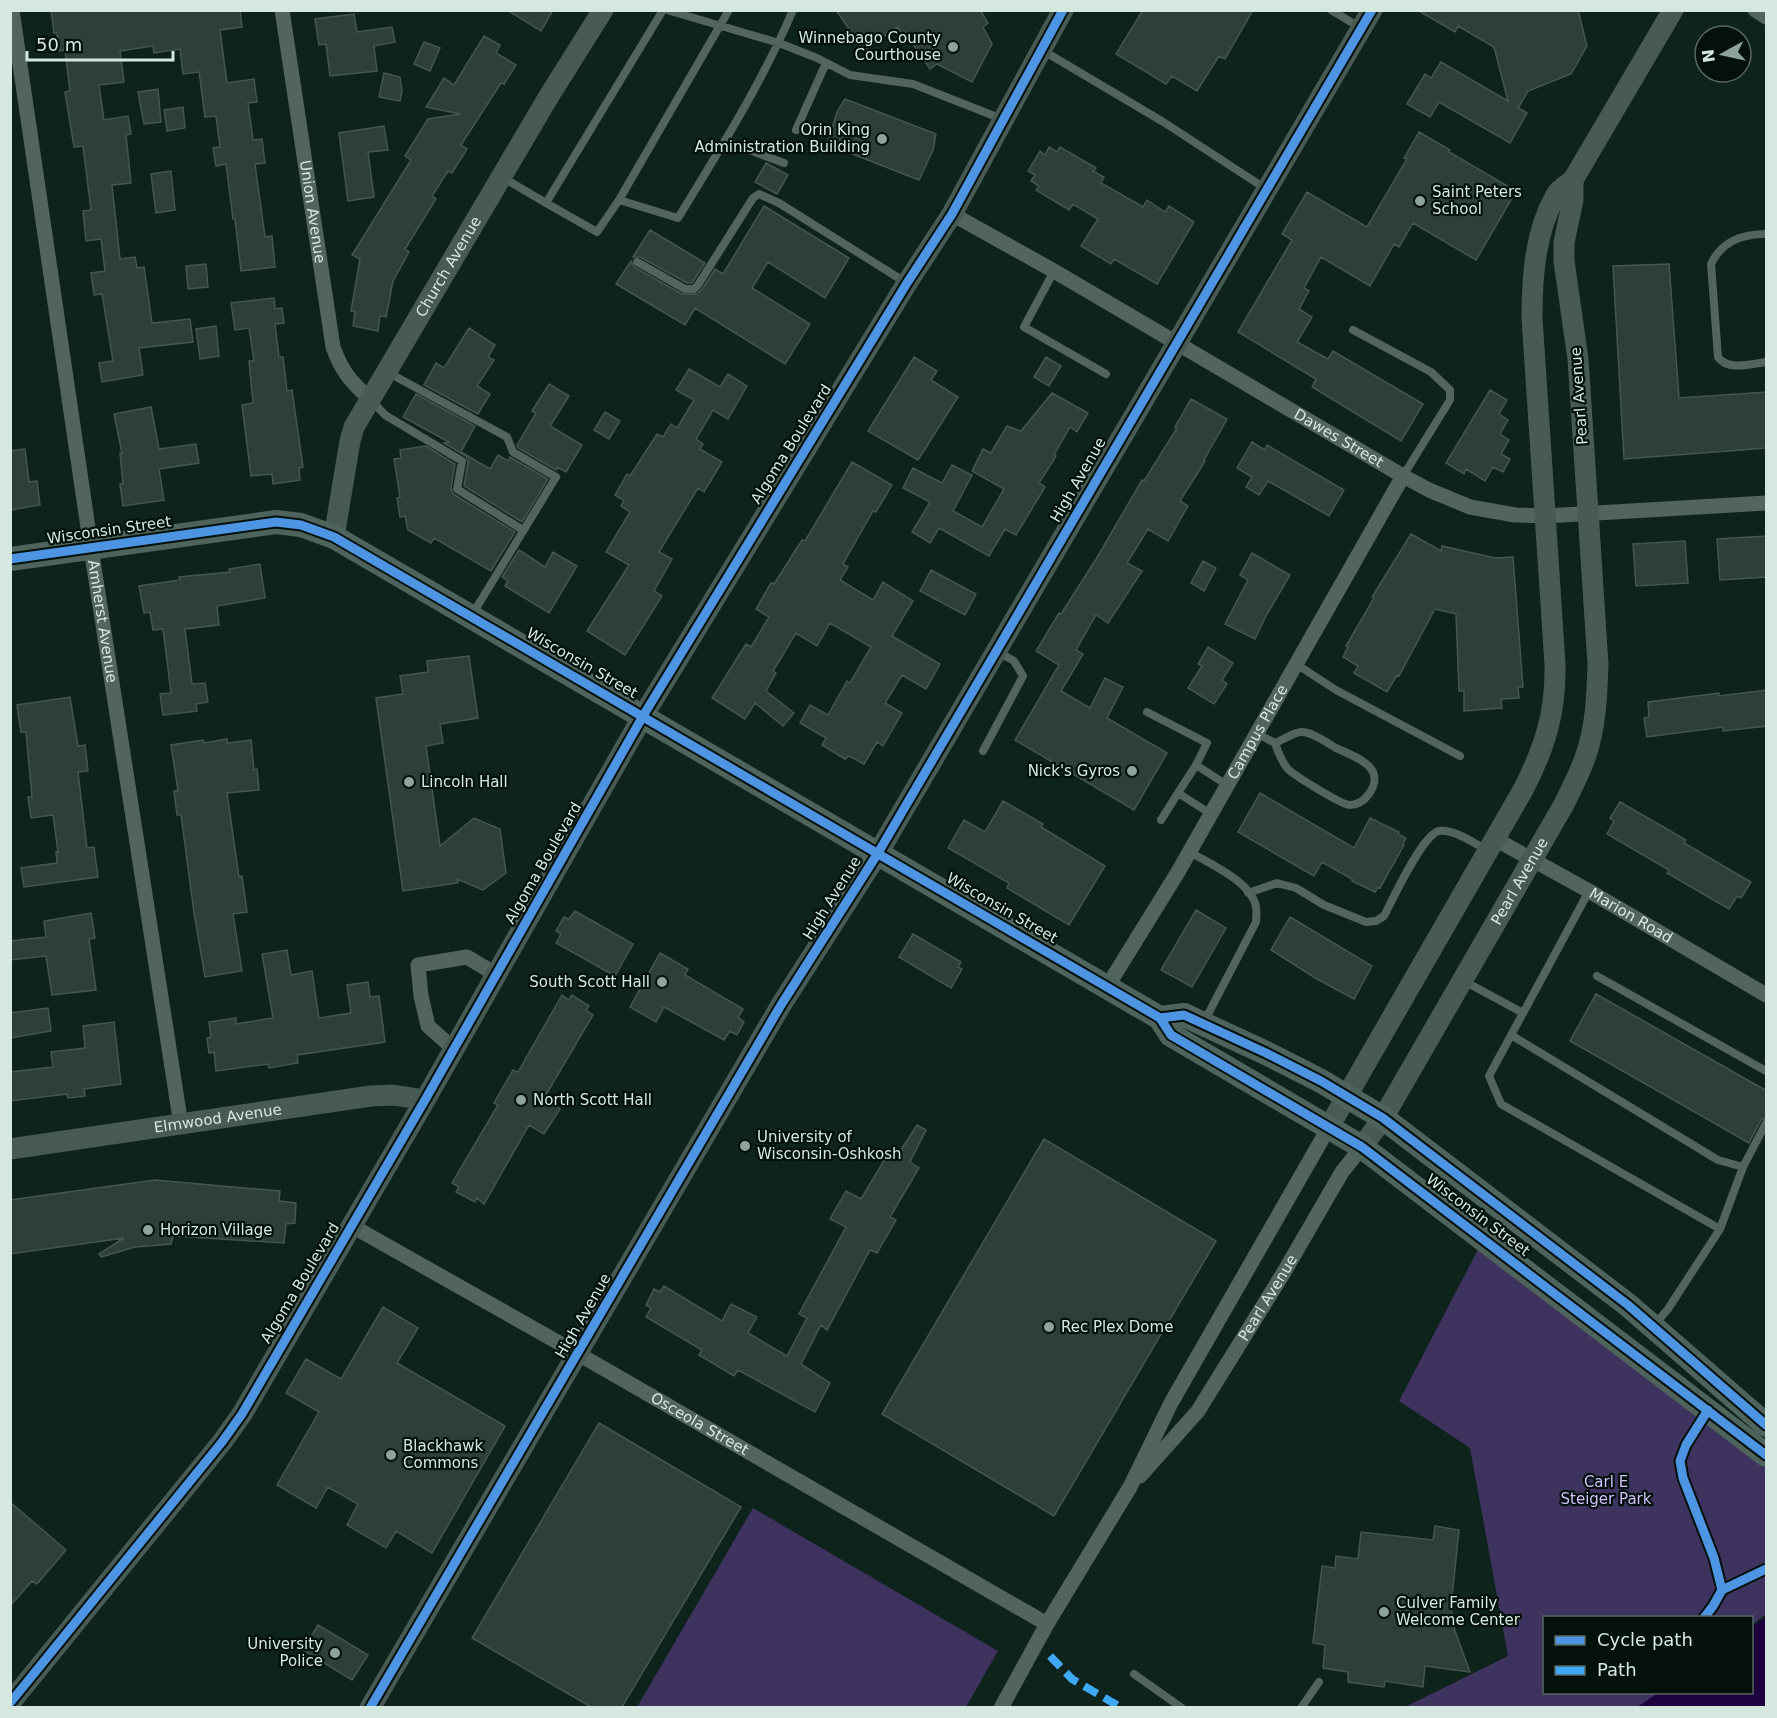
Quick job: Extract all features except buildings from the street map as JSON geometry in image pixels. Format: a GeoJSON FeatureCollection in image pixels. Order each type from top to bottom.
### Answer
{"type":"FeatureCollection","features":[{"type":"Feature","properties":{"kind":"main road","name":"Church Avenue"},"geometry":{"type":"LineString","coordinates":[[334,537],[354,427],[501,176],[603,10]]}},
{"type":"Feature","properties":{"kind":"main road","name":"Algoma Boulevard"},"geometry":{"type":"LineString","coordinates":[[10,1702],[222,1442],[242,1414],[454,1050],[643,716],[907,283],[952,214],[1063,10]]}},
{"type":"Feature","properties":{"kind":"main road","name":"Pearl Avenue"},"geometry":{"type":"LineString","coordinates":[[1329,1126],[1492,844],[1537,762],[1546,737],[1553,709],[1555,663],[1532,318],[1533,276],[1542,229],[1557,194],[1573,180],[1671,11]]}},
{"type":"Feature","properties":{"kind":"main road","name":"High Avenue"},"geometry":{"type":"LineString","coordinates":[[370,1707],[781,1005],[878,853],[1367,19]]}},
{"type":"Feature","properties":{"kind":"main road","name":"Pearl Avenue"},"geometry":{"type":"LineString","coordinates":[[1362,1147],[1383,1118],[1563,806],[1579,773],[1591,739],[1597,705],[1598,664],[1578,359],[1564,261],[1564,242],[1573,200],[1573,180]]}},
{"type":"Feature","properties":{"kind":"main road","name":"Wisconsin Street"},"geometry":{"type":"LineString","coordinates":[[10,559],[276,522],[301,525],[334,537],[1160,1018],[1171,1035],[1362,1147],[1767,1455]]}},
{"type":"Feature","properties":{"kind":"main road","name":"Wisconsin Street"},"geometry":{"type":"LineString","coordinates":[[1160,1018],[1184,1015],[1266,1053],[1383,1118],[1561,1253],[1653,1327],[1767,1425]]}},
{"type":"Feature","properties":{"kind":"main road","name":"Elmwood Avenue"},"geometry":{"type":"LineString","coordinates":[[10,1149],[372,1096],[393,1095],[425,1100]]}},
{"type":"Feature","properties":{"kind":"street","name":"Amherst Avenue"},"geometry":{"type":"LineString","coordinates":[[12,10],[181,1125]]}},
{"type":"Feature","properties":{"kind":"street","name":"Union Avenue"},"geometry":{"type":"LineString","coordinates":[[282,10],[333,347],[350,381],[371,400]]}},
{"type":"Feature","properties":{"kind":"street"},"geometry":{"type":"LineString","coordinates":[[1755,10],[1767,17]]}},
{"type":"Feature","properties":{"kind":"street","name":"Dawes Street"},"geometry":{"type":"LineString","coordinates":[[952,214],[1054,271],[1403,476],[1470,507],[1491,512],[1546,516],[1767,502]]}},
{"type":"Feature","properties":{"kind":"street","name":"Campus Place"},"geometry":{"type":"LineString","coordinates":[[1107,987],[1190,852],[1403,476]]}},
{"type":"Feature","properties":{"kind":"street","name":"Marion Road"},"geometry":{"type":"LineString","coordinates":[[1492,844],[1531,860],[1588,891],[1767,995]]}},
{"type":"Feature","properties":{"kind":"street"},"geometry":{"type":"LineString","coordinates":[[454,1050],[428,1026],[421,996],[418,965],[467,957],[497,975]]}},
{"type":"Feature","properties":{"kind":"street","name":"Pearl Avenue"},"geometry":{"type":"LineString","coordinates":[[1001,1707],[1047,1624],[1130,1487],[1171,1403],[1329,1126]]}},
{"type":"Feature","properties":{"kind":"street","name":"Pearl Avenue"},"geometry":{"type":"LineString","coordinates":[[1130,1487],[1198,1411],[1284,1272],[1342,1172],[1362,1147]]}},
{"type":"Feature","properties":{"kind":"street","name":"Osceola Street"},"geometry":{"type":"LineString","coordinates":[[352,1226],[1047,1624]]}},
{"type":"Feature","properties":{"kind":"lane"},"geometry":{"type":"LineString","coordinates":[[546,203],[665,10],[779,43],[850,75],[913,84],[1003,119]]}},
{"type":"Feature","properties":{"kind":"lane"},"geometry":{"type":"LineString","coordinates":[[501,176],[597,232],[619,200],[729,10]]}},
{"type":"Feature","properties":{"kind":"lane"},"geometry":{"type":"LineString","coordinates":[[619,200],[678,218],[725,141],[779,43],[793,10]]}},
{"type":"Feature","properties":{"kind":"lane"},"geometry":{"type":"LineString","coordinates":[[1332,10],[1367,19]]}},
{"type":"Feature","properties":{"kind":"lane"},"geometry":{"type":"LineString","coordinates":[[1041,49],[1165,123],[1267,190]]}},
{"type":"Feature","properties":{"kind":"lane"},"geometry":{"type":"LineString","coordinates":[[796,129],[826,63]]}},
{"type":"Feature","properties":{"kind":"lane"},"geometry":{"type":"LineString","coordinates":[[725,141],[784,163]]}},
{"type":"Feature","properties":{"kind":"lane"},"geometry":{"type":"LineString","coordinates":[[637,262],[685,290],[694,289],[753,198],[763,194],[907,283]]}},
{"type":"Feature","properties":{"kind":"lane"},"geometry":{"type":"LineString","coordinates":[[1767,234],[1748,235],[1730,242],[1716,253],[1711,264],[1718,357],[1726,365],[1767,362]]}},
{"type":"Feature","properties":{"kind":"lane"},"geometry":{"type":"LineString","coordinates":[[1054,271],[1024,327],[1106,374]]}},
{"type":"Feature","properties":{"kind":"lane"},"geometry":{"type":"LineString","coordinates":[[1353,330],[1431,372],[1450,390],[1450,400],[1403,476]]}},
{"type":"Feature","properties":{"kind":"lane"},"geometry":{"type":"LineString","coordinates":[[387,372],[507,437],[513,452],[556,477],[472,616]]}},
{"type":"Feature","properties":{"kind":"lane"},"geometry":{"type":"LineString","coordinates":[[371,400],[385,416],[462,461],[457,489],[523,530]]}},
{"type":"Feature","properties":{"kind":"lane"},"geometry":{"type":"LineString","coordinates":[[983,751],[1023,676],[1014,661],[996,650]]}},
{"type":"Feature","properties":{"kind":"lane"},"geometry":{"type":"LineString","coordinates":[[1296,663],[1336,690],[1460,756]]}},
{"type":"Feature","properties":{"kind":"lane"},"geometry":{"type":"LineString","coordinates":[[1147,712],[1207,743],[1196,765],[1161,820]]}},
{"type":"Feature","properties":{"kind":"lane"},"geometry":{"type":"LineString","coordinates":[[1256,734],[1275,743],[1281,759],[1289,770],[1340,802],[1351,805],[1363,801],[1370,792],[1374,782],[1373,773],[1368,765],[1345,752],[1300,732],[1275,743]]}},
{"type":"Feature","properties":{"kind":"lane"},"geometry":{"type":"LineString","coordinates":[[1196,765],[1227,785]]}},
{"type":"Feature","properties":{"kind":"lane"},"geometry":{"type":"LineString","coordinates":[[1178,793],[1211,814]]}},
{"type":"Feature","properties":{"kind":"lane"},"geometry":{"type":"LineString","coordinates":[[1248,893],[1277,883],[1296,888],[1324,905],[1366,922],[1376,921],[1384,916],[1419,849],[1431,836],[1440,831],[1492,844]]}},
{"type":"Feature","properties":{"kind":"lane"},"geometry":{"type":"LineString","coordinates":[[1190,852],[1238,880],[1256,906],[1256,922],[1203,1024]]}},
{"type":"Feature","properties":{"kind":"lane"},"geometry":{"type":"LineString","coordinates":[[1588,891],[1489,1076],[1501,1104],[1720,1229]]}},
{"type":"Feature","properties":{"kind":"lane"},"geometry":{"type":"LineString","coordinates":[[1597,976],[1767,1071]]}},
{"type":"Feature","properties":{"kind":"lane"},"geometry":{"type":"LineString","coordinates":[[1462,980],[1523,1013]]}},
{"type":"Feature","properties":{"kind":"lane"},"geometry":{"type":"LineString","coordinates":[[1511,1035],[1718,1160],[1743,1167]]}},
{"type":"Feature","properties":{"kind":"lane"},"geometry":{"type":"LineString","coordinates":[[1653,1327],[1668,1309],[1720,1229],[1743,1167],[1767,1123]]}},
{"type":"Feature","properties":{"kind":"lane"},"geometry":{"type":"LineString","coordinates":[[1134,1674],[1182,1707]]}},
{"type":"Feature","properties":{"kind":"lane"},"geometry":{"type":"LineString","coordinates":[[1301,1707],[1319,1682]]}},
{"type":"Feature","properties":{"kind":"green space","name":"Carl E Steiger Park"},"geometry":{"type":"Polygon","coordinates":[[[1484,1238],[1766,1455],[1766,1614],[1753,1624],[1753,1616],[1543,1616],[1543,1694],[1658,1694],[1638,1707],[1405,1707],[1508,1656],[1470,1448],[1399,1401],[1484,1238]]]}},
{"type":"Feature","properties":{"kind":"green space"},"geometry":{"type":"Polygon","coordinates":[[[753,1508],[998,1651],[966,1707],[637,1707],[753,1508]]]}},
{"type":"Feature","properties":{"kind":"shaded area"},"geometry":{"type":"Polygon","coordinates":[[[1766,1617],[1766,1707],[1637,1707],[1656,1694],[1753,1694],[1753,1626],[1766,1617]]]}},
{"type":"Feature","properties":{"kind":"marked path"},"geometry":{"type":"LineString","coordinates":[[1050,1656],[1072,1679],[1122,1708]]}},
{"type":"Feature","properties":{"kind":"cycle path"},"geometry":{"type":"LineString","coordinates":[[10,1703],[222,1442],[242,1414],[425,1100],[643,716],[907,283],[952,214],[1063,10]]}},
{"type":"Feature","properties":{"kind":"cycle path"},"geometry":{"type":"LineString","coordinates":[[370,1708],[781,1005],[878,853],[1372,10]]}},
{"type":"Feature","properties":{"kind":"cycle path"},"geometry":{"type":"LineString","coordinates":[[10,559],[276,522],[301,525],[334,537],[1160,1018],[1171,1035],[1362,1147],[1766,1455]]}},
{"type":"Feature","properties":{"kind":"cycle path"},"geometry":{"type":"LineString","coordinates":[[1160,1018],[1184,1015],[1321,1081],[1383,1118],[1628,1305],[1766,1425]]}},
{"type":"Feature","properties":{"kind":"cycle path"},"geometry":{"type":"LineString","coordinates":[[1708,1410],[1686,1445],[1680,1461],[1683,1478],[1714,1558],[1722,1590]]}},
{"type":"Feature","properties":{"kind":"cycle path"},"geometry":{"type":"LineString","coordinates":[[1706,1616],[1722,1590],[1766,1569]]}},
{"type":"Feature","properties":{"kind":"place","name":"Winnebago County Courthouse"},"geometry":{"type":"Point","coordinates":[953,47]}},
{"type":"Feature","properties":{"kind":"place","name":"Orin King Administration Building"},"geometry":{"type":"Point","coordinates":[882,139]}},
{"type":"Feature","properties":{"kind":"place","name":"Saint Peters School"},"geometry":{"type":"Point","coordinates":[1420,201]}},
{"type":"Feature","properties":{"kind":"place","name":"Nick's Gyros"},"geometry":{"type":"Point","coordinates":[1132,771]}},
{"type":"Feature","properties":{"kind":"place","name":"Lincoln Hall"},"geometry":{"type":"Point","coordinates":[409,782]}},
{"type":"Feature","properties":{"kind":"place","name":"South Scott Hall"},"geometry":{"type":"Point","coordinates":[662,982]}},
{"type":"Feature","properties":{"kind":"place","name":"North Scott Hall"},"geometry":{"type":"Point","coordinates":[521,1100]}},
{"type":"Feature","properties":{"kind":"place","name":"University of Wisconsin-Oshkosh"},"geometry":{"type":"Point","coordinates":[745,1146]}},
{"type":"Feature","properties":{"kind":"place","name":"Horizon Village"},"geometry":{"type":"Point","coordinates":[148,1230]}},
{"type":"Feature","properties":{"kind":"place","name":"Rec Plex Dome"},"geometry":{"type":"Point","coordinates":[1049,1327]}},
{"type":"Feature","properties":{"kind":"place","name":"Blackhawk Commons"},"geometry":{"type":"Point","coordinates":[391,1455]}},
{"type":"Feature","properties":{"kind":"place","name":"Culver Family Welcome Center"},"geometry":{"type":"Point","coordinates":[1384,1612]}},
{"type":"Feature","properties":{"kind":"place","name":"University Police"},"geometry":{"type":"Point","coordinates":[335,1653]}}]}
